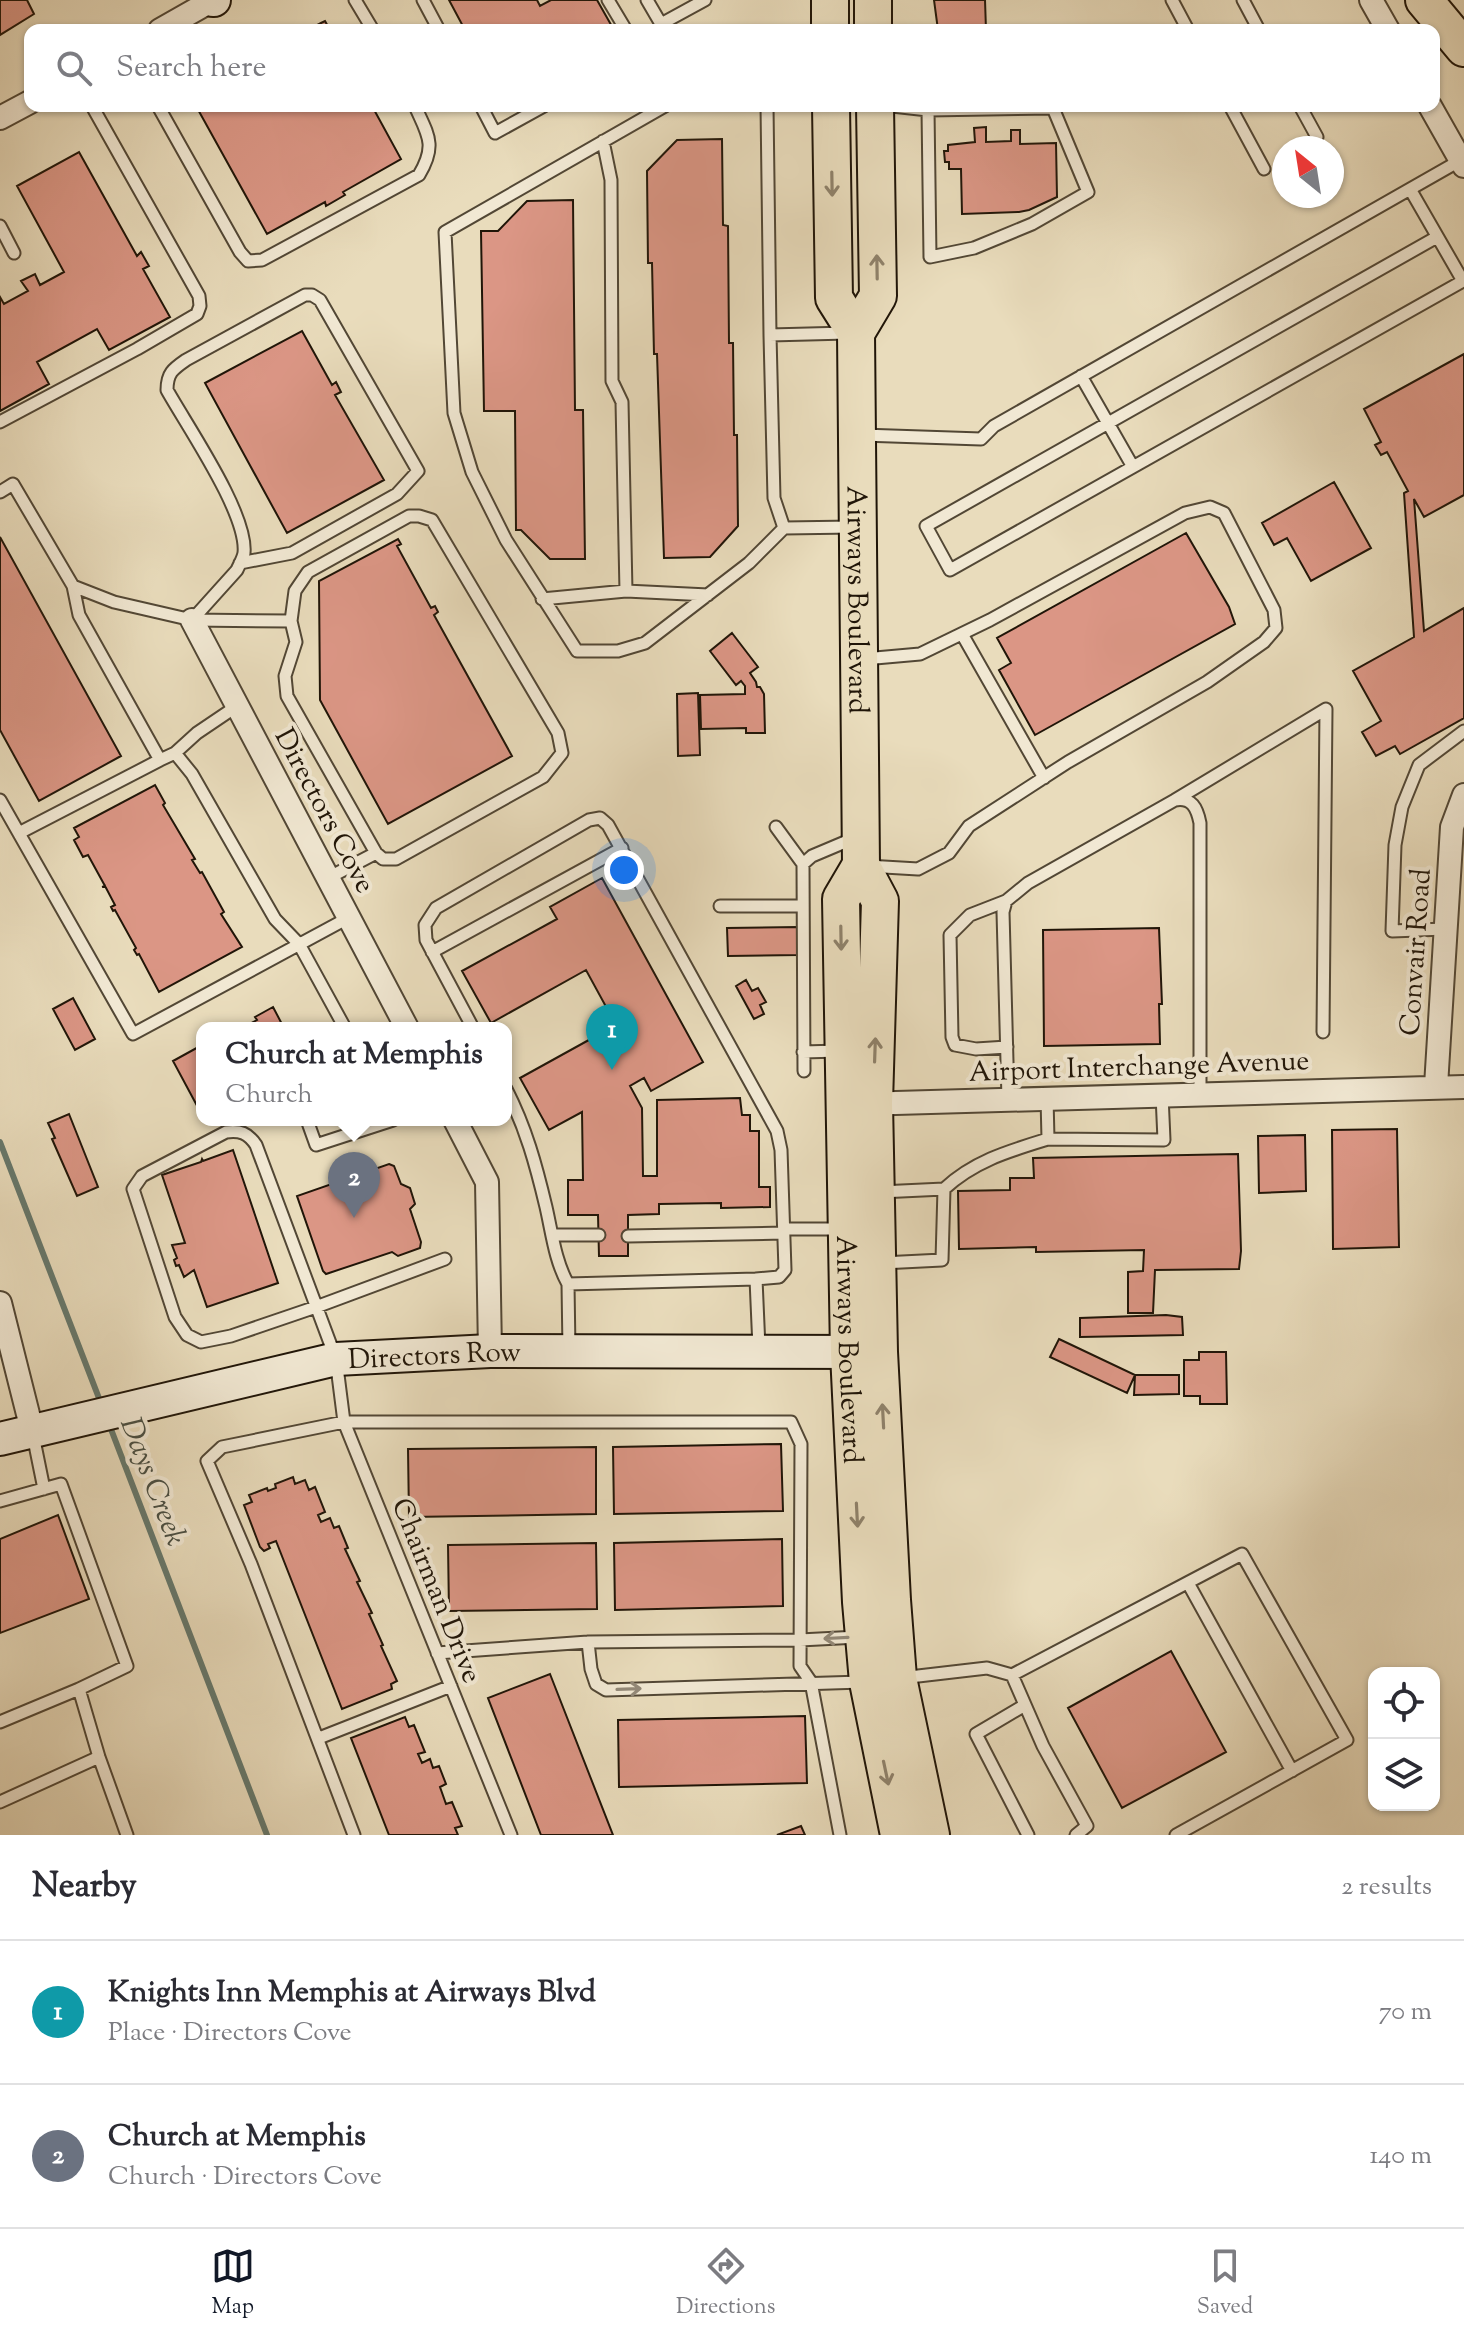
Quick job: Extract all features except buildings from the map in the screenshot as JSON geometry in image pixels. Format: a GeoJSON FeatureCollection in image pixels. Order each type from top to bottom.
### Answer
{"type":"FeatureCollection","features":[{"type":"Feature","properties":{"kind":"main road"},"geometry":{"type":"LineString","coordinates":[[830,0],[830,24]]}},
{"type":"Feature","properties":{"kind":"main road"},"geometry":{"type":"LineString","coordinates":[[873,0],[873,24]]}},
{"type":"Feature","properties":{"kind":"main road"},"geometry":{"type":"LineString","coordinates":[[1424,0],[1464,48]]}},
{"type":"Feature","properties":{"kind":"main road"},"geometry":{"type":"LineString","coordinates":[[831,112],[834,298],[856,333],[878,296],[875,112]]}},
{"type":"Feature","properties":{"kind":"main road","name":"Airways Boulevard"},"geometry":{"type":"LineString","coordinates":[[856,333],[861,850],[880,901],[846,1229],[864,1352],[881,1659],[899,1835]]}},
{"type":"Feature","properties":{"kind":"main road","name":"Airways Boulevard"},"geometry":{"type":"LineString","coordinates":[[861,850],[841,899],[843,1051],[858,1104],[876,1192],[877,1263],[864,1352]]}},
{"type":"Feature","properties":{"kind":"main road","name":"Airways Boulevard"},"geometry":{"type":"LineString","coordinates":[[881,1659],[931,1835]]}},
{"type":"Feature","properties":{"kind":"street"},"geometry":{"type":"LineString","coordinates":[[171,24],[214,0]]}},
{"type":"Feature","properties":{"kind":"street"},"geometry":{"type":"LineString","coordinates":[[1373,3],[1385,24]]}},
{"type":"Feature","properties":{"kind":"street"},"geometry":{"type":"LineString","coordinates":[[0,118],[24,105]]}},
{"type":"Feature","properties":{"kind":"street"},"geometry":{"type":"LineString","coordinates":[[1433,112],[1462,163]]}},
{"type":"Feature","properties":{"kind":"street","name":"Directors Cove"},"geometry":{"type":"LineString","coordinates":[[192,620],[404,1022]]}},
{"type":"Feature","properties":{"kind":"street","name":"Convair Road"},"geometry":{"type":"LineString","coordinates":[[1436,1086],[1445,929],[1457,860],[1452,827],[1464,795]]}},
{"type":"Feature","properties":{"kind":"street"},"geometry":{"type":"LineString","coordinates":[[1436,1086],[1464,1087]]}},
{"type":"Feature","properties":{"kind":"street","name":"Airport Interchange Avenue"},"geometry":{"type":"LineString","coordinates":[[858,1104],[1436,1086]]}},
{"type":"Feature","properties":{"kind":"street"},"geometry":{"type":"LineString","coordinates":[[458,1126],[487,1182],[490,1351]]}},
{"type":"Feature","properties":{"kind":"street"},"geometry":{"type":"LineString","coordinates":[[0,1303],[3,1333],[47,1427]]}},
{"type":"Feature","properties":{"kind":"street","name":"Directors Row"},"geometry":{"type":"LineString","coordinates":[[0,1439],[336,1359],[490,1351],[864,1352]]}},
{"type":"Feature","properties":{"kind":"lane"},"geometry":{"type":"LineString","coordinates":[[355,0],[369,24]]}},
{"type":"Feature","properties":{"kind":"lane"},"geometry":{"type":"LineString","coordinates":[[423,0],[436,24]]}},
{"type":"Feature","properties":{"kind":"lane"},"geometry":{"type":"LineString","coordinates":[[608,0],[622,24]]}},
{"type":"Feature","properties":{"kind":"lane"},"geometry":{"type":"LineString","coordinates":[[647,0],[661,24],[705,0]]}},
{"type":"Feature","properties":{"kind":"lane"},"geometry":{"type":"LineString","coordinates":[[1172,0],[1185,24]]}},
{"type":"Feature","properties":{"kind":"lane"},"geometry":{"type":"LineString","coordinates":[[1243,0],[1256,24]]}},
{"type":"Feature","properties":{"kind":"lane"},"geometry":{"type":"LineString","coordinates":[[0,422],[137,349],[197,314],[200,306],[199,296],[95,112]]}},
{"type":"Feature","properties":{"kind":"lane"},"geometry":{"type":"LineString","coordinates":[[161,112],[234,242],[248,261],[262,260],[419,175],[430,151],[430,138],[418,112]]}},
{"type":"Feature","properties":{"kind":"lane"},"geometry":{"type":"LineString","coordinates":[[484,112],[495,133],[533,112]]}},
{"type":"Feature","properties":{"kind":"lane"},"geometry":{"type":"LineString","coordinates":[[654,112],[445,232],[454,413],[472,472],[506,540],[577,651],[618,651],[645,643],[749,563],[784,528],[858,527]]}},
{"type":"Feature","properties":{"kind":"lane"},"geometry":{"type":"LineString","coordinates":[[767,112],[774,498],[784,528]]}},
{"type":"Feature","properties":{"kind":"lane"},"geometry":{"type":"LineString","coordinates":[[928,112],[930,257],[974,248],[1032,224],[1088,192],[1055,112]]}},
{"type":"Feature","properties":{"kind":"lane"},"geometry":{"type":"LineString","coordinates":[[1233,112],[1264,169]]}},
{"type":"Feature","properties":{"kind":"lane"},"geometry":{"type":"LineString","coordinates":[[1303,112],[1316,136]]}},
{"type":"Feature","properties":{"kind":"lane"},"geometry":{"type":"LineString","coordinates":[[603,141],[611,180],[612,381],[622,402],[626,591]]}},
{"type":"Feature","properties":{"kind":"lane"},"geometry":{"type":"LineString","coordinates":[[857,435],[981,439],[994,426],[1081,376],[1410,189],[1462,163]]}},
{"type":"Feature","properties":{"kind":"lane"},"geometry":{"type":"LineString","coordinates":[[1410,189],[1463,281],[950,570],[926,526],[1437,237]]}},
{"type":"Feature","properties":{"kind":"lane"},"geometry":{"type":"LineString","coordinates":[[0,226],[14,253]]}},
{"type":"Feature","properties":{"kind":"lane"},"geometry":{"type":"LineString","coordinates":[[192,620],[237,570],[240,563],[244,555],[242,531],[227,494],[167,390],[171,370],[305,295],[312,295],[320,300],[418,471],[397,494],[292,553],[240,563]]}},
{"type":"Feature","properties":{"kind":"lane"},"geometry":{"type":"LineString","coordinates":[[770,335],[856,333]]}},
{"type":"Feature","properties":{"kind":"lane"},"geometry":{"type":"LineString","coordinates":[[1081,376],[1133,467]]}},
{"type":"Feature","properties":{"kind":"lane"},"geometry":{"type":"LineString","coordinates":[[0,492],[13,484],[73,586],[79,615],[160,760]]}},
{"type":"Feature","properties":{"kind":"lane"},"geometry":{"type":"LineString","coordinates":[[803,864],[812,856],[861,850],[918,869],[949,853],[969,826],[1207,682],[1264,642],[1276,628],[1274,610],[1224,513],[1210,507],[1185,513],[920,654],[859,659]]}},
{"type":"Feature","properties":{"kind":"lane"},"geometry":{"type":"LineString","coordinates":[[409,516],[432,520],[558,733],[562,753],[543,777],[396,859],[383,859],[376,853],[287,696],[285,676],[296,642],[291,621],[295,591],[308,572],[409,516]]}},
{"type":"Feature","properties":{"kind":"lane"},"geometry":{"type":"LineString","coordinates":[[73,586],[114,602],[192,620],[291,621]]}},
{"type":"Feature","properties":{"kind":"lane"},"geometry":{"type":"LineString","coordinates":[[542,599],[626,591],[708,595]]}},
{"type":"Feature","properties":{"kind":"lane"},"geometry":{"type":"LineString","coordinates":[[962,634],[1044,778]]}},
{"type":"Feature","properties":{"kind":"lane"},"geometry":{"type":"LineString","coordinates":[[19,833],[175,753],[197,733],[237,706]]}},
{"type":"Feature","properties":{"kind":"lane"},"geometry":{"type":"LineString","coordinates":[[1007,1047],[976,1049],[955,1045],[952,1037],[950,935],[970,915],[1006,901],[1028,883],[1175,800],[1326,709],[1323,1032]]}},
{"type":"Feature","properties":{"kind":"lane"},"geometry":{"type":"LineString","coordinates":[[1445,929],[1392,931],[1395,845],[1402,807],[1419,765],[1464,731]]}},
{"type":"Feature","properties":{"kind":"lane"},"geometry":{"type":"LineString","coordinates":[[175,753],[192,774],[275,919],[299,944],[342,1022]]}},
{"type":"Feature","properties":{"kind":"lane"},"geometry":{"type":"LineString","coordinates":[[0,800],[133,1034],[348,918]]}},
{"type":"Feature","properties":{"kind":"lane"},"geometry":{"type":"LineString","coordinates":[[1175,800],[1191,802],[1200,823],[1200,1094]]}},
{"type":"Feature","properties":{"kind":"lane"},"geometry":{"type":"LineString","coordinates":[[470,1022],[426,940],[425,925],[436,908],[589,820],[600,818],[622,848],[777,1131],[781,1150],[783,1275],[756,1279],[568,1284]]}},
{"type":"Feature","properties":{"kind":"lane"},"geometry":{"type":"LineString","coordinates":[[776,827],[803,864],[804,1071]]}},
{"type":"Feature","properties":{"kind":"lane"},"geometry":{"type":"LineString","coordinates":[[432,952],[622,848]]}},
{"type":"Feature","properties":{"kind":"lane"},"geometry":{"type":"LineString","coordinates":[[328,878],[376,853]]}},
{"type":"Feature","properties":{"kind":"lane"},"geometry":{"type":"LineString","coordinates":[[1006,901],[1003,912],[1008,1099]]}},
{"type":"Feature","properties":{"kind":"lane"},"geometry":{"type":"LineString","coordinates":[[720,906],[802,906]]}},
{"type":"Feature","properties":{"kind":"lane"},"geometry":{"type":"LineString","coordinates":[[803,1052],[843,1051]]}},
{"type":"Feature","properties":{"kind":"lane"},"geometry":{"type":"LineString","coordinates":[[876,1192],[944,1189],[985,1160],[1048,1139],[1164,1140],[1162,1095]]}},
{"type":"Feature","properties":{"kind":"lane"},"geometry":{"type":"LineString","coordinates":[[1047,1098],[1048,1139]]}},
{"type":"Feature","properties":{"kind":"lane"},"geometry":{"type":"LineString","coordinates":[[512,1102],[530,1143],[561,1272],[568,1284],[569,1352]]}},
{"type":"Feature","properties":{"kind":"lane"},"geometry":{"type":"LineString","coordinates":[[309,1126],[316,1145],[375,1126]]}},
{"type":"Feature","properties":{"kind":"lane"},"geometry":{"type":"LineString","coordinates":[[316,1307],[251,1137],[236,1131],[226,1132],[142,1176],[137,1182],[133,1189],[135,1201],[175,1317],[194,1340],[212,1341],[316,1307],[445,1259]]}},
{"type":"Feature","properties":{"kind":"lane"},"geometry":{"type":"LineString","coordinates":[[877,1263],[942,1260],[944,1189]]}},
{"type":"Feature","properties":{"kind":"lane"},"geometry":{"type":"LineString","coordinates":[[628,1236],[846,1229]]}},
{"type":"Feature","properties":{"kind":"lane"},"geometry":{"type":"LineString","coordinates":[[552,1235],[599,1235]]}},
{"type":"Feature","properties":{"kind":"lane"},"geometry":{"type":"LineString","coordinates":[[756,1279],[759,1353]]}},
{"type":"Feature","properties":{"kind":"lane","name":"Chairman Drive"},"geometry":{"type":"LineString","coordinates":[[316,1307],[336,1359],[344,1422],[511,1835]]}},
{"type":"Feature","properties":{"kind":"lane"},"geometry":{"type":"LineString","coordinates":[[354,1835],[251,1564],[207,1461],[222,1447],[344,1422],[791,1422],[801,1444],[800,1666],[811,1682],[840,1835]]}},
{"type":"Feature","properties":{"kind":"lane"},"geometry":{"type":"LineString","coordinates":[[44,1489],[47,1427]]}},
{"type":"Feature","properties":{"kind":"lane"},"geometry":{"type":"LineString","coordinates":[[0,1501],[61,1484],[127,1666],[0,1722]]}},
{"type":"Feature","properties":{"kind":"lane"},"geometry":{"type":"LineString","coordinates":[[437,1653],[588,1642],[800,1640],[881,1659],[987,1668],[1012,1675],[1242,1554],[1347,1740],[1176,1835]]}},
{"type":"Feature","properties":{"kind":"lane"},"geometry":{"type":"LineString","coordinates":[[1188,1583],[1292,1771]]}},
{"type":"Feature","properties":{"kind":"lane"},"geometry":{"type":"LineString","coordinates":[[588,1642],[596,1684],[606,1690],[811,1682],[881,1659]]}},
{"type":"Feature","properties":{"kind":"lane"},"geometry":{"type":"LineString","coordinates":[[1012,1675],[1043,1746],[1089,1831],[1076,1835]]}},
{"type":"Feature","properties":{"kind":"lane"},"geometry":{"type":"LineString","coordinates":[[319,1738],[451,1686]]}},
{"type":"Feature","properties":{"kind":"lane"},"geometry":{"type":"LineString","coordinates":[[79,1689],[127,1835]]}},
{"type":"Feature","properties":{"kind":"lane"},"geometry":{"type":"LineString","coordinates":[[1025,1705],[976,1734],[1028,1835]]}},
{"type":"Feature","properties":{"kind":"lane"},"geometry":{"type":"LineString","coordinates":[[0,1802],[99,1757]]}},
{"type":"Feature","properties":{"kind":"waterway","name":"Days Creek"},"geometry":{"type":"LineString","coordinates":[[0,1142],[102,1406]]}},
{"type":"Feature","properties":{"kind":"waterway","name":"Days Creek"},"geometry":{"type":"LineString","coordinates":[[109,1424],[267,1835]]}},
{"type":"Feature","properties":{"kind":"place","name":"Knights Inn Memphis at Airways Blvd"},"geometry":{"type":"Point","coordinates":[612,1070]}},
{"type":"Feature","properties":{"kind":"place","name":"Church at Memphis"},"geometry":{"type":"Point","coordinates":[354,1218]}}]}
